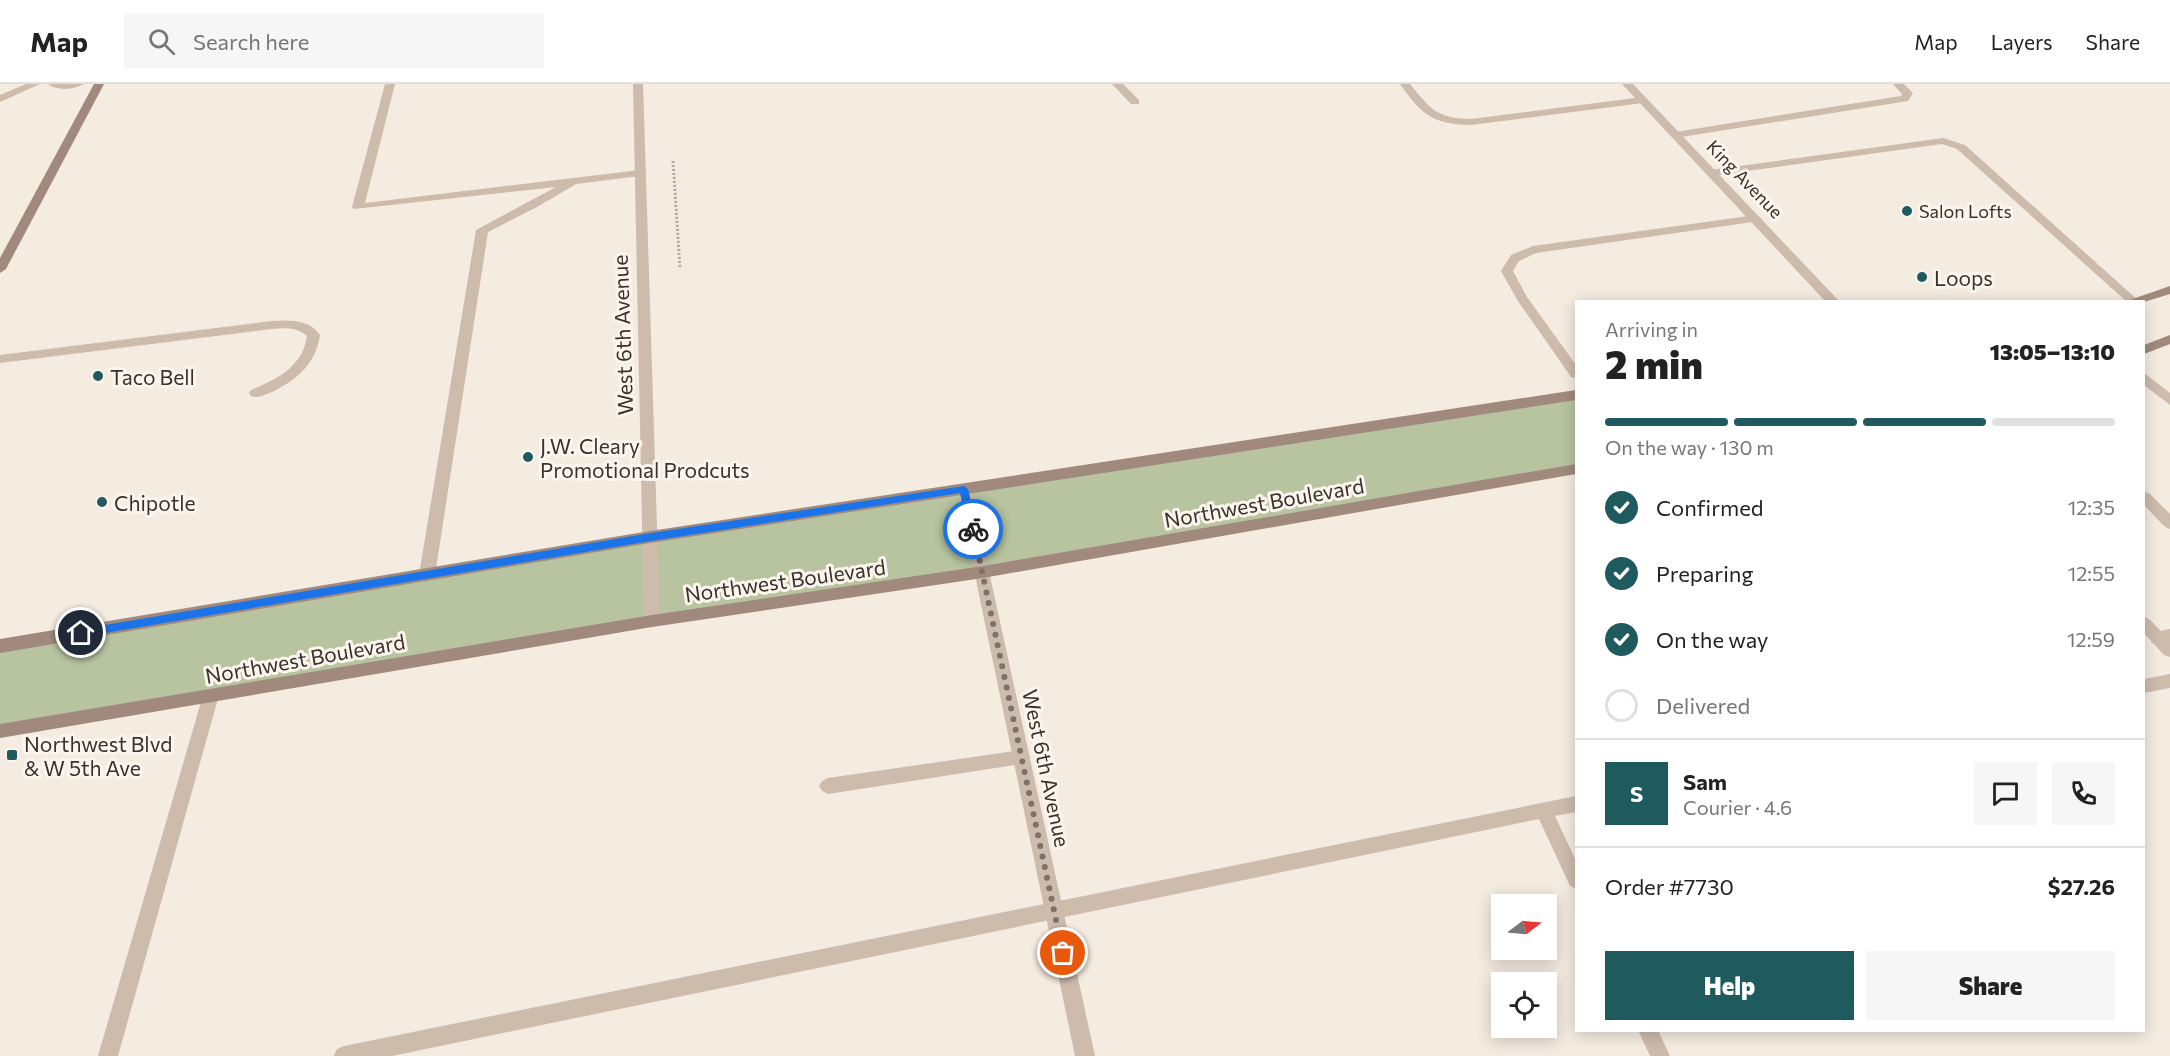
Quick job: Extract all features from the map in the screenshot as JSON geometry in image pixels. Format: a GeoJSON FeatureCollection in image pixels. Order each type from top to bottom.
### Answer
{"type":"FeatureCollection","features":[{"type":"Feature","properties":{"kind":"main road"},"geometry":{"type":"LineString","coordinates":[[0,270],[99,84]]}},
{"type":"Feature","properties":{"kind":"main road"},"geometry":{"type":"LineString","coordinates":[[2135,300],[2170,290]]}},
{"type":"Feature","properties":{"kind":"main road"},"geometry":{"type":"LineString","coordinates":[[2145,350],[2170,339]]}},
{"type":"Feature","properties":{"kind":"main road"},"geometry":{"type":"LineString","coordinates":[[0,646],[651,537],[1575,395]]}},
{"type":"Feature","properties":{"kind":"main road","name":"Northwest Boulevard"},"geometry":{"type":"LineString","coordinates":[[0,731],[652,621],[983,572],[1575,469]]}},
{"type":"Feature","properties":{"kind":"street"},"geometry":{"type":"LineString","coordinates":[[0,99],[35,84]]}},
{"type":"Feature","properties":{"kind":"street"},"geometry":{"type":"LineString","coordinates":[[53,84],[79,84]]}},
{"type":"Feature","properties":{"kind":"street"},"geometry":{"type":"LineString","coordinates":[[390,84],[358,207],[640,173]]}},
{"type":"Feature","properties":{"kind":"street","name":"West 6th Avenue"},"geometry":{"type":"LineString","coordinates":[[638,84],[652,621]]}},
{"type":"Feature","properties":{"kind":"street"},"geometry":{"type":"LineString","coordinates":[[1117,84],[1135,102]]}},
{"type":"Feature","properties":{"kind":"street"},"geometry":{"type":"LineString","coordinates":[[1405,84],[1430,116],[1443,122],[1471,122],[1643,100]]}},
{"type":"Feature","properties":{"kind":"street","name":"King Avenue"},"geometry":{"type":"LineString","coordinates":[[1627,84],[1832,300]]}},
{"type":"Feature","properties":{"kind":"street"},"geometry":{"type":"LineString","coordinates":[[1675,135],[1904,99],[1908,93],[1898,84]]}},
{"type":"Feature","properties":{"kind":"street"},"geometry":{"type":"LineString","coordinates":[[1711,172],[1943,141],[1961,147],[2131,300]]}},
{"type":"Feature","properties":{"kind":"street"},"geometry":{"type":"LineString","coordinates":[[428,574],[482,230],[533,205],[573,181]]}},
{"type":"Feature","properties":{"kind":"street"},"geometry":{"type":"LineString","coordinates":[[1575,373],[1522,298],[1507,271],[1515,258],[1533,250],[1756,219]]}},
{"type":"Feature","properties":{"kind":"street"},"geometry":{"type":"LineString","coordinates":[[0,359],[271,325],[294,324],[307,327],[314,334],[314,344],[308,357],[298,369],[280,383],[256,393]]}},
{"type":"Feature","properties":{"kind":"street"},"geometry":{"type":"LineString","coordinates":[[2145,379],[2170,400]]}},
{"type":"Feature","properties":{"kind":"street","name":"West 6th Avenue"},"geometry":{"type":"LineString","coordinates":[[964,489],[1085,1056]]}},
{"type":"Feature","properties":{"kind":"street"},"geometry":{"type":"LineString","coordinates":[[2149,510],[2170,524]]}},
{"type":"Feature","properties":{"kind":"street"},"geometry":{"type":"LineString","coordinates":[[2145,624],[2164,636],[2170,650]]}},
{"type":"Feature","properties":{"kind":"street"},"geometry":{"type":"LineString","coordinates":[[2145,686],[2170,681]]}},
{"type":"Feature","properties":{"kind":"street"},"geometry":{"type":"LineString","coordinates":[[108,1056],[212,695]]}},
{"type":"Feature","properties":{"kind":"street"},"geometry":{"type":"LineString","coordinates":[[828,786],[1022,757]]}},
{"type":"Feature","properties":{"kind":"street"},"geometry":{"type":"LineString","coordinates":[[344,1056],[1575,804]]}},
{"type":"Feature","properties":{"kind":"street"},"geometry":{"type":"LineString","coordinates":[[1544,810],[1575,878]]}},
{"type":"Feature","properties":{"kind":"street"},"geometry":{"type":"LineString","coordinates":[[1649,1032],[1660,1056]]}},
{"type":"Feature","properties":{"kind":"path"},"geometry":{"type":"LineString","coordinates":[[673,157],[680,268]]}},
{"type":"Feature","properties":{"kind":"green space"},"geometry":{"type":"Polygon","coordinates":[[[1575,395],[1575,469],[983,572],[0,731],[0,646],[1575,395]]]}},
{"type":"Feature","properties":{"kind":"way so far"},"geometry":{"type":"LineString","coordinates":[[973,529],[1063,953]]}},
{"type":"Feature","properties":{"kind":"place","name":"Salon Lofts"},"geometry":{"type":"Point","coordinates":[1907,211]}},
{"type":"Feature","properties":{"kind":"place","name":"Loops"},"geometry":{"type":"Point","coordinates":[1922,277]}},
{"type":"Feature","properties":{"kind":"place","name":"Taco Bell"},"geometry":{"type":"Point","coordinates":[98,376]}},
{"type":"Feature","properties":{"kind":"place","name":"J.W. Cleary Promotional Prodcuts"},"geometry":{"type":"Point","coordinates":[528,457]}},
{"type":"Feature","properties":{"kind":"place","name":"Chipotle"},"geometry":{"type":"Point","coordinates":[102,502]}},
{"type":"Feature","properties":{"kind":"place","name":"Northwest Blvd & W 5th Ave"},"geometry":{"type":"Point","coordinates":[12,755]}},
{"type":"Feature","properties":{"kind":"route"},"geometry":{"type":"LineString","coordinates":[[81,633],[651,537],[964,489],[973,529]]}}]}
